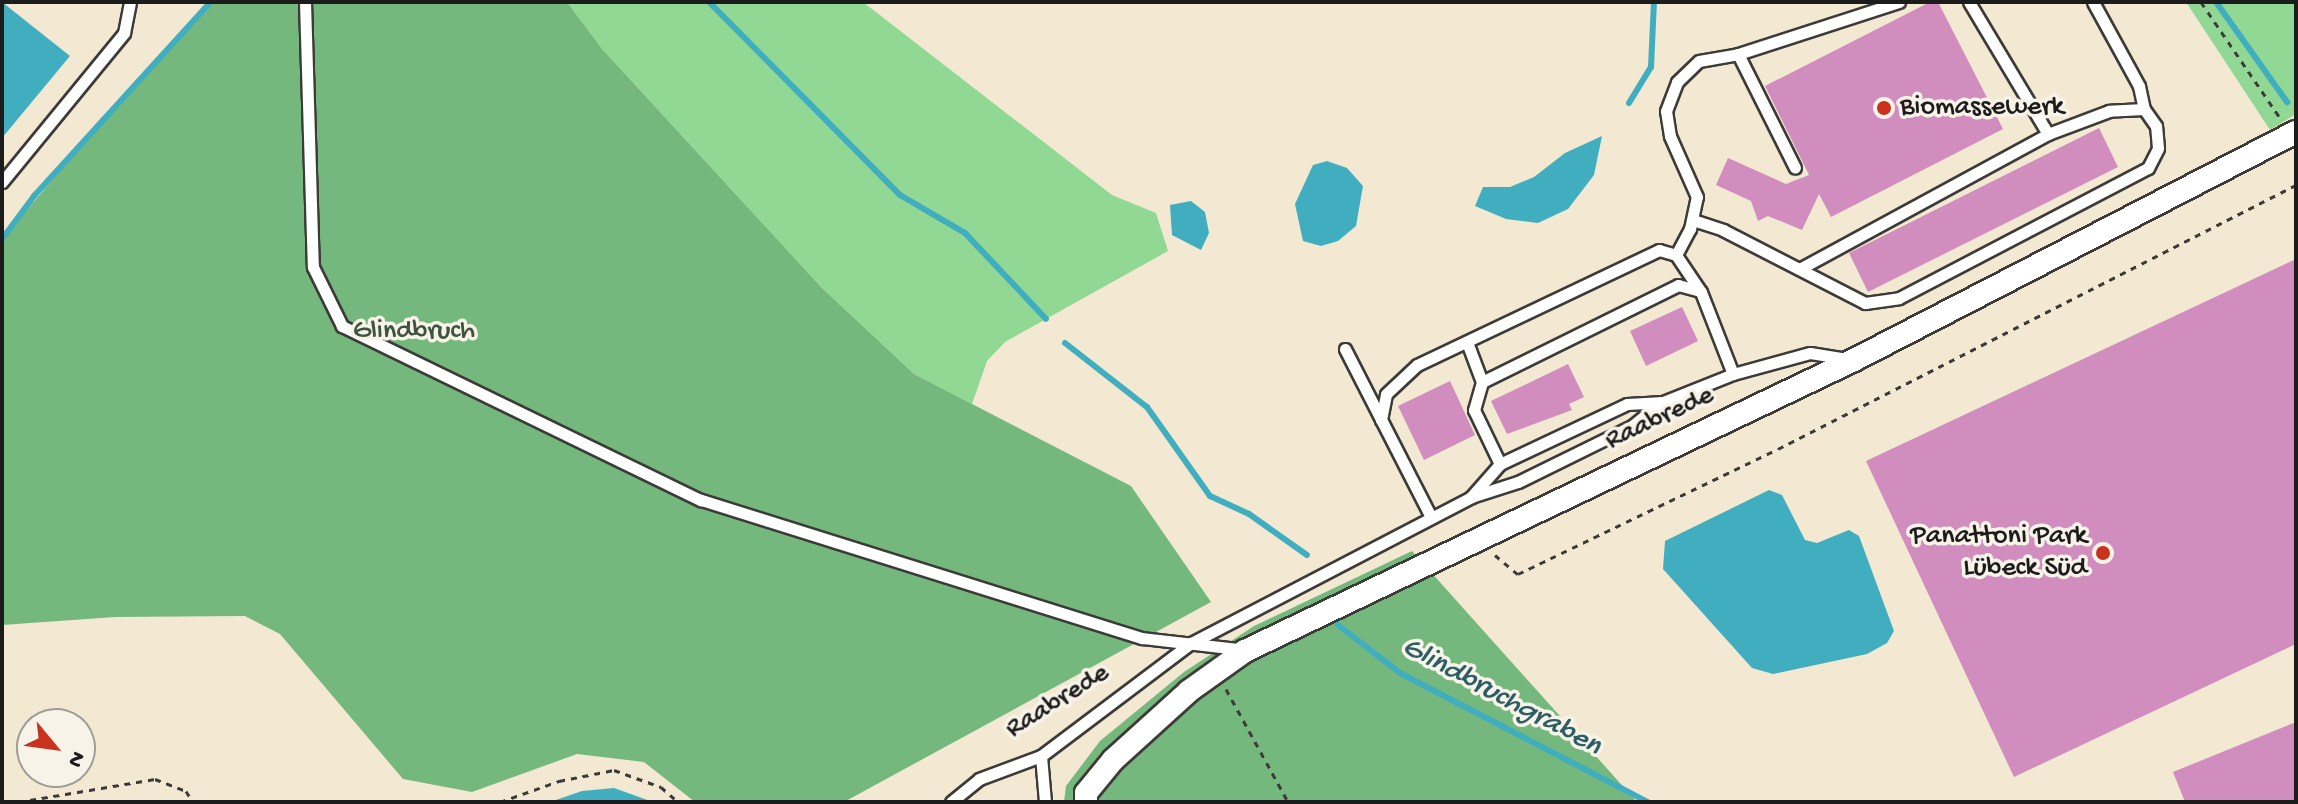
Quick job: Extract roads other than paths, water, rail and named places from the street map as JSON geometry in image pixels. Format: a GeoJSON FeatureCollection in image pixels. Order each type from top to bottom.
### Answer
{"type":"FeatureCollection","features":[{"type":"Feature","properties":{"kind":"street","name":"Raabrede"},"geometry":{"type":"LineString","coordinates":[[1086,802],[1086,793],[1113,760],[1216,671],[1245,651],[1854,360],[2294,133]]}},
{"type":"Feature","properties":{"kind":"lane"},"geometry":{"type":"LineString","coordinates":[[2,182],[124,33],[128,2]]}},
{"type":"Feature","properties":{"kind":"lane"},"geometry":{"type":"LineString","coordinates":[[305,2],[313,267],[342,326],[701,500],[1142,638],[1245,651]]}},
{"type":"Feature","properties":{"kind":"lane"},"geometry":{"type":"LineString","coordinates":[[1676,255],[1693,220],[1697,197],[1670,136],[1666,111],[1677,82],[1699,61],[1738,54],[1899,2]]}},
{"type":"Feature","properties":{"kind":"lane"},"geometry":{"type":"LineString","coordinates":[[1969,2],[2048,134]]}},
{"type":"Feature","properties":{"kind":"lane"},"geometry":{"type":"LineString","coordinates":[[1693,220],[1801,268],[1865,303],[1899,298],[2148,168],[2158,148],[2156,126],[2144,109],[2139,86],[2093,2]]}},
{"type":"Feature","properties":{"kind":"lane"},"geometry":{"type":"LineString","coordinates":[[1738,54],[1795,168]]}},
{"type":"Feature","properties":{"kind":"lane"},"geometry":{"type":"LineString","coordinates":[[1801,268],[2048,134],[2109,111],[2144,109]]}},
{"type":"Feature","properties":{"kind":"lane"},"geometry":{"type":"LineString","coordinates":[[1381,420],[1386,394],[1417,365],[1659,250],[1676,255],[1701,292],[1733,374]]}},
{"type":"Feature","properties":{"kind":"lane"},"geometry":{"type":"LineString","coordinates":[[1482,382],[1678,285],[1701,292]]}},
{"type":"Feature","properties":{"kind":"lane"},"geometry":{"type":"LineString","coordinates":[[1467,342],[1482,382],[1474,410],[1500,464]]}},
{"type":"Feature","properties":{"kind":"lane"},"geometry":{"type":"LineString","coordinates":[[1345,349],[1431,517]]}},
{"type":"Feature","properties":{"kind":"lane"},"geometry":{"type":"LineString","coordinates":[[1471,497],[1518,482],[1632,426],[1663,402],[1733,374],[1810,353],[1854,360]]}},
{"type":"Feature","properties":{"kind":"lane"},"geometry":{"type":"LineString","coordinates":[[1471,497],[1500,464],[1627,404],[1663,402]]}},
{"type":"Feature","properties":{"kind":"lane","name":"Raabrede"},"geometry":{"type":"LineString","coordinates":[[951,802],[979,779],[1041,756],[1191,643],[1471,497]]}},
{"type":"Feature","properties":{"kind":"lane"},"geometry":{"type":"LineString","coordinates":[[1041,756],[1045,802]]}},
{"type":"Feature","properties":{"kind":"water"},"geometry":{"type":"Polygon","coordinates":[[[2,2],[70,56],[2,138],[2,2]]]}},
{"type":"Feature","properties":{"kind":"water"},"geometry":{"type":"Polygon","coordinates":[[[1602,136],[1594,175],[1568,209],[1538,223],[1506,219],[1475,206],[1483,187],[1510,187],[1534,177],[1565,153],[1602,136]]]}},
{"type":"Feature","properties":{"kind":"water"},"geometry":{"type":"Polygon","coordinates":[[[1327,161],[1347,168],[1363,186],[1356,226],[1338,241],[1321,246],[1303,241],[1295,204],[1313,165],[1327,161]]]}},
{"type":"Feature","properties":{"kind":"water"},"geometry":{"type":"Polygon","coordinates":[[[1191,201],[1205,212],[1209,233],[1201,250],[1172,235],[1170,205],[1191,201]]]}},
{"type":"Feature","properties":{"kind":"water"},"geometry":{"type":"Polygon","coordinates":[[[1769,490],[1782,495],[1805,540],[1817,543],[1849,530],[1859,536],[1894,631],[1887,643],[1867,654],[1773,674],[1752,668],[1663,569],[1665,541],[1769,490]]]}},
{"type":"Feature","properties":{"kind":"water"},"geometry":{"type":"Polygon","coordinates":[[[614,788],[653,802],[550,802],[582,791],[614,788]]]}},
{"type":"Feature","properties":{"kind":"waterway","name":"Glindbruchgraben"},"geometry":{"type":"LineString","coordinates":[[709,2],[900,195],[965,233],[1046,319]]}},
{"type":"Feature","properties":{"kind":"waterway"},"geometry":{"type":"LineString","coordinates":[[1629,103],[1651,67],[1654,2]]}},
{"type":"Feature","properties":{"kind":"waterway"},"geometry":{"type":"LineString","coordinates":[[2216,2],[2287,102]]}},
{"type":"Feature","properties":{"kind":"waterway"},"geometry":{"type":"LineString","coordinates":[[2,239],[34,196],[209,4]]}},
{"type":"Feature","properties":{"kind":"waterway","name":"Glindbruchgraben"},"geometry":{"type":"LineString","coordinates":[[1065,343],[1147,407],[1210,496],[1249,514],[1307,555]]}},
{"type":"Feature","properties":{"kind":"waterway","name":"Glindbruchgraben"},"geometry":{"type":"LineString","coordinates":[[1338,625],[1400,673],[1648,802]]}},
{"type":"Feature","properties":{"kind":"place","name":"Biomassewerk"},"geometry":{"type":"Point","coordinates":[1884,108]}},
{"type":"Feature","properties":{"kind":"place","name":"Panattoni Park Lübeck Süd"},"geometry":{"type":"Point","coordinates":[2103,553]}},
{"type":"Feature","properties":{"kind":"park label","name":"Glindbruch"},"geometry":{"type":"Point","coordinates":[414,332]}}]}
